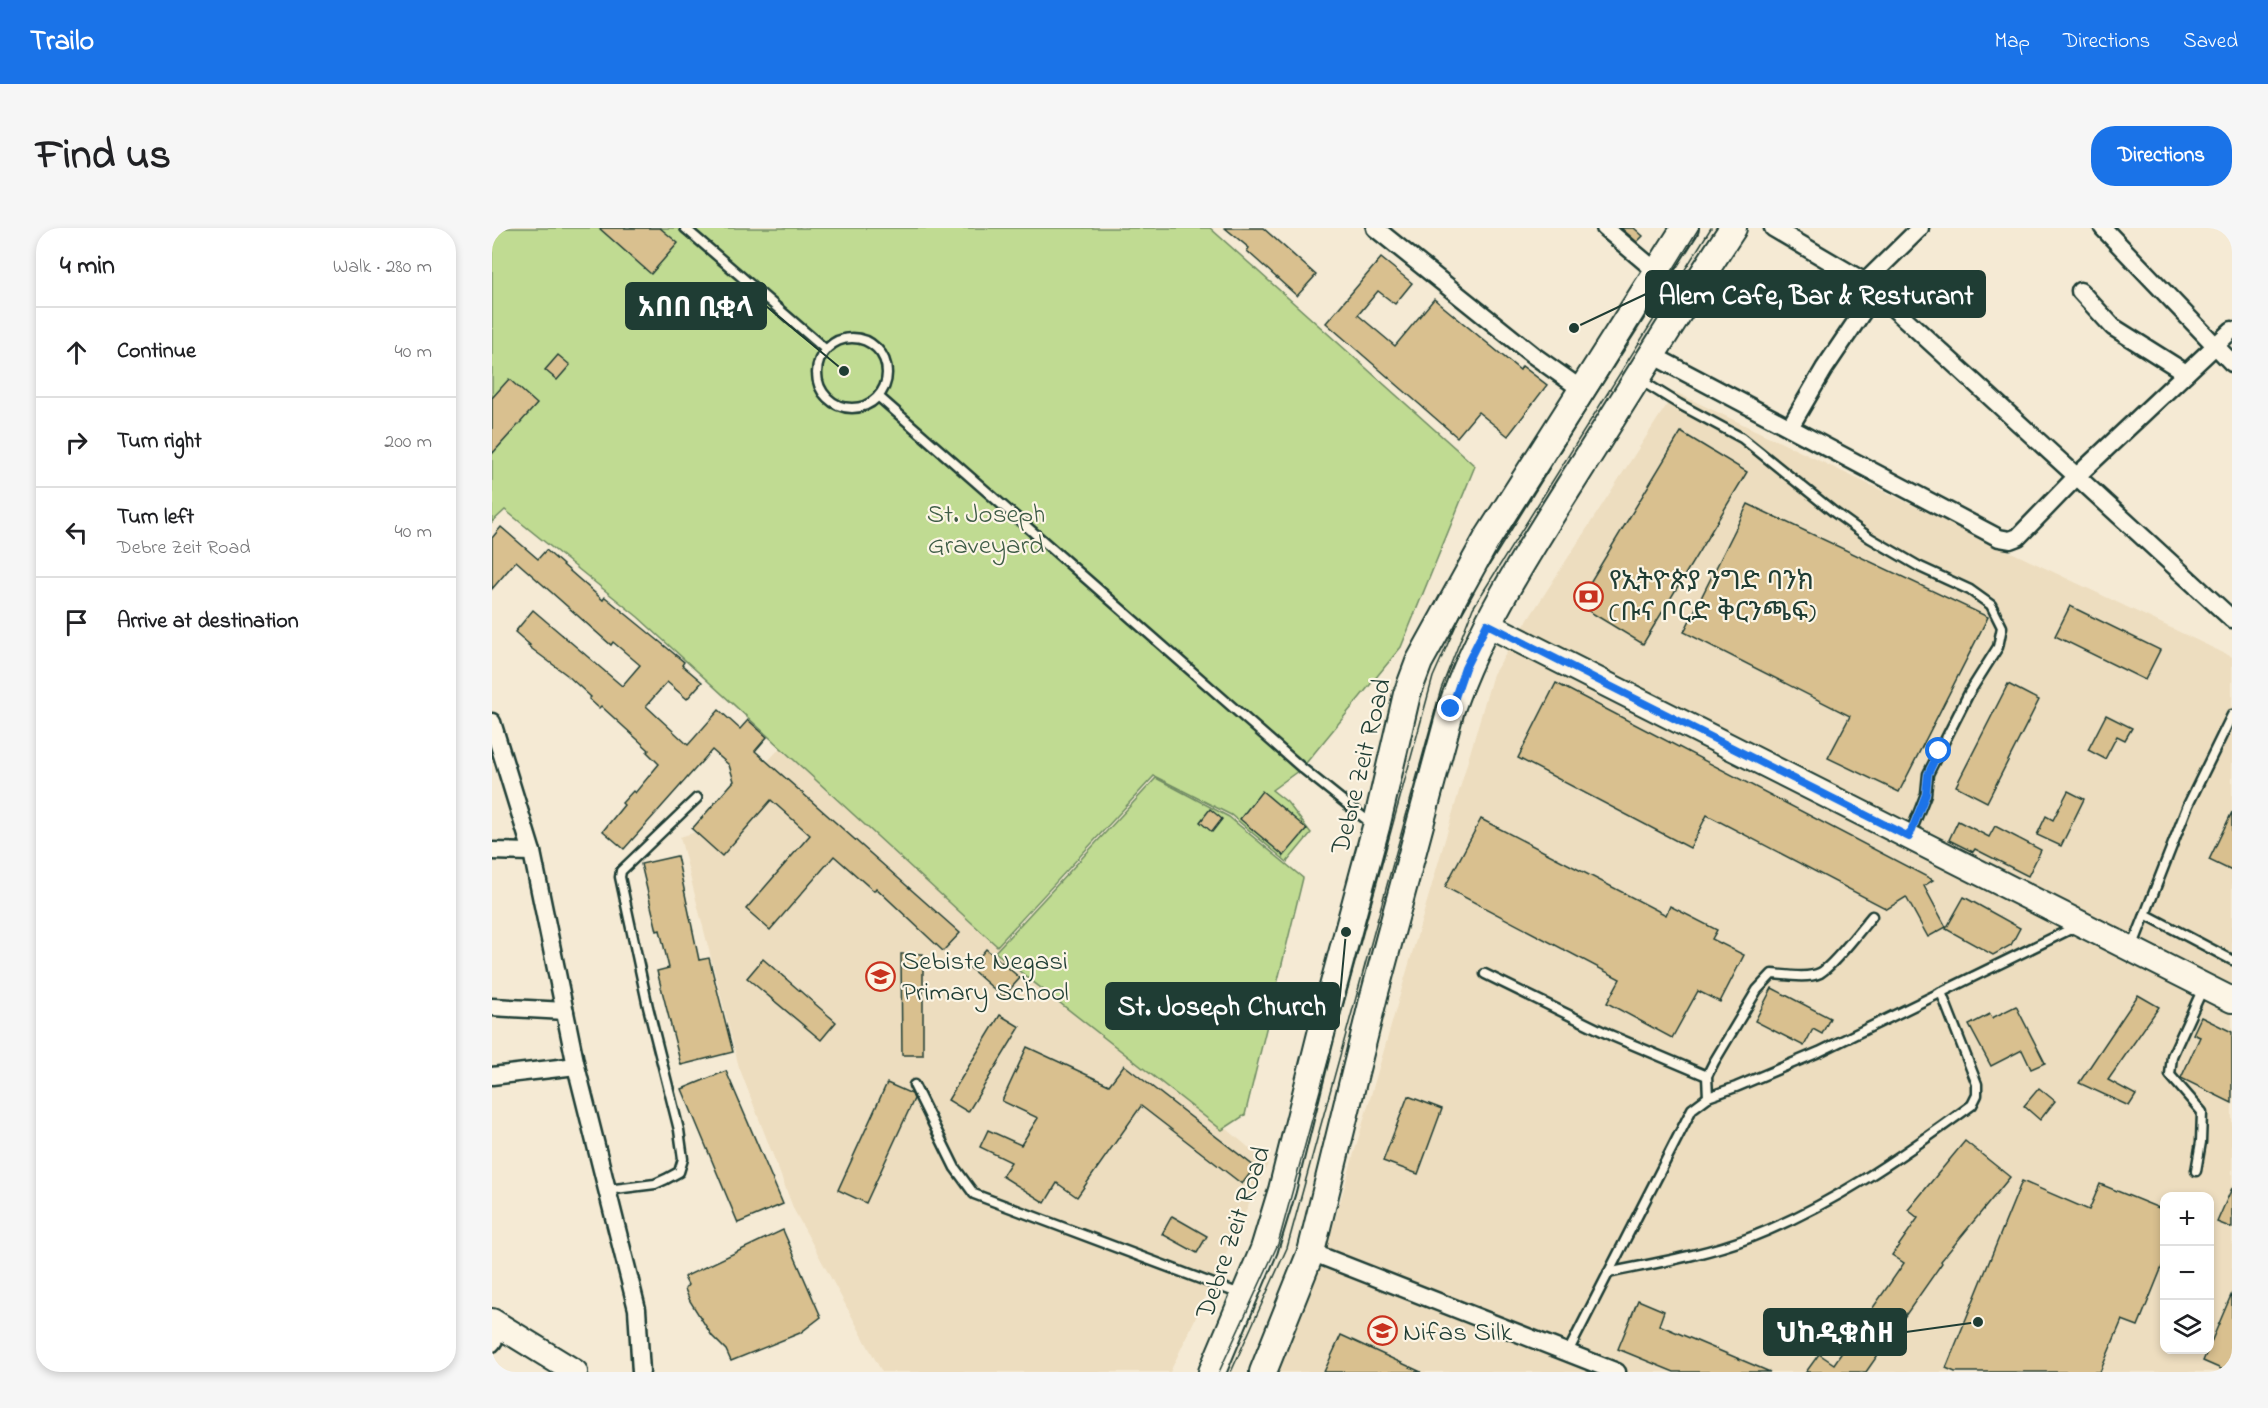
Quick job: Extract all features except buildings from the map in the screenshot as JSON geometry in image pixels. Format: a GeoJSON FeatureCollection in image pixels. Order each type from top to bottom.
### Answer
{"type":"FeatureCollection","features":[{"type":"Feature","properties":{"kind":"main road","name":"Debre Zeit Road"},"geometry":{"type":"LineString","coordinates":[[1212,1372],[1246,1296],[1264,1249],[1282,1190],[1376,827],[1407,694],[1419,663],[1487,539],[1685,228]]}},
{"type":"Feature","properties":{"kind":"main road"},"geometry":{"type":"LineString","coordinates":[[1263,1372],[1311,1252],[1377,985],[1451,709],[1465,668],[1487,624],[1532,546],[1732,228]]}},
{"type":"Feature","properties":{"kind":"main road"},"geometry":{"type":"LineString","coordinates":[[1487,624],[2232,1000]]}},
{"type":"Feature","properties":{"kind":"main road"},"geometry":{"type":"LineString","coordinates":[[495,1333],[552,1372]]}},
{"type":"Feature","properties":{"kind":"main road"},"geometry":{"type":"LineString","coordinates":[[495,1333],[575,1372]]}},
{"type":"Feature","properties":{"kind":"street"},"geometry":{"type":"LineString","coordinates":[[1376,228],[1533,356],[1581,389]]}},
{"type":"Feature","properties":{"kind":"street"},"geometry":{"type":"LineString","coordinates":[[1605,228],[1657,272]]}},
{"type":"Feature","properties":{"kind":"street"},"geometry":{"type":"LineString","coordinates":[[1773,228],[1870,287],[2078,475],[2232,619]]}},
{"type":"Feature","properties":{"kind":"street"},"geometry":{"type":"LineString","coordinates":[[1790,427],[1870,287],[1920,228]]}},
{"type":"Feature","properties":{"kind":"street"},"geometry":{"type":"LineString","coordinates":[[2103,228],[2232,363]]}},
{"type":"Feature","properties":{"kind":"street"},"geometry":{"type":"LineString","coordinates":[[2080,291],[2113,327],[2186,373]]}},
{"type":"Feature","properties":{"kind":"street"},"geometry":{"type":"LineString","coordinates":[[1652,355],[1999,538],[2010,540],[2018,537],[2078,475],[2232,330]]}},
{"type":"Feature","properties":{"kind":"street"},"geometry":{"type":"LineString","coordinates":[[492,722],[532,852],[576,1066],[637,1309],[642,1372]]}},
{"type":"Feature","properties":{"kind":"street"},"geometry":{"type":"LineString","coordinates":[[492,851],[532,852]]}},
{"type":"Feature","properties":{"kind":"street"},"geometry":{"type":"LineString","coordinates":[[492,1007],[565,1011]]}},
{"type":"Feature","properties":{"kind":"street"},"geometry":{"type":"LineString","coordinates":[[492,1076],[576,1066]]}},
{"type":"Feature","properties":{"kind":"street"},"geometry":{"type":"LineString","coordinates":[[1311,1252],[1617,1372]]}},
{"type":"Feature","properties":{"kind":"lane"},"geometry":{"type":"LineString","coordinates":[[685,228],[825,349]]}},
{"type":"Feature","properties":{"kind":"lane"},"geometry":{"type":"LineString","coordinates":[[850,338],[864,339],[876,347],[884,358],[888,372],[886,385],[879,397],[868,406],[854,409],[840,407],[828,400],[820,388],[817,375],[819,361],[825,349],[836,341],[850,338]]}},
{"type":"Feature","properties":{"kind":"lane"},"geometry":{"type":"LineString","coordinates":[[1637,378],[1742,438],[1870,538],[1920,567],[1970,590],[1991,605],[2002,627],[1998,648],[1969,693],[1928,774],[1926,794],[1909,837]]}},
{"type":"Feature","properties":{"kind":"lane"},"geometry":{"type":"LineString","coordinates":[[879,397],[1302,768],[1376,827]]}},
{"type":"Feature","properties":{"kind":"lane"},"geometry":{"type":"LineString","coordinates":[[2132,949],[2188,805],[2232,715]]}},
{"type":"Feature","properties":{"kind":"lane"},"geometry":{"type":"LineString","coordinates":[[607,1190],[655,1184],[679,1172],[683,1160],[679,1130],[648,1007],[620,877],[621,871],[697,798]]}},
{"type":"Feature","properties":{"kind":"lane"},"geometry":{"type":"LineString","coordinates":[[2145,914],[2232,960]]}},
{"type":"Feature","properties":{"kind":"lane"},"geometry":{"type":"LineString","coordinates":[[1708,1097],[1707,1076],[1758,990],[1772,974],[1798,976],[1820,973],[1842,952],[1872,916]]}},
{"type":"Feature","properties":{"kind":"lane"},"geometry":{"type":"LineString","coordinates":[[1567,1354],[1692,1109],[1708,1097],[1736,1088],[1819,1052],[2080,924]]}},
{"type":"Feature","properties":{"kind":"lane"},"geometry":{"type":"LineString","coordinates":[[1485,974],[1610,1035],[1707,1076]]}},
{"type":"Feature","properties":{"kind":"lane"},"geometry":{"type":"LineString","coordinates":[[2196,1171],[2202,1142],[2202,1112],[2170,1075],[2172,1056],[2204,986]]}},
{"type":"Feature","properties":{"kind":"lane"},"geometry":{"type":"LineString","coordinates":[[1608,1274],[1712,1250],[1749,1238],[1808,1212],[1894,1162],[1972,1105],[1977,1095],[1977,1084],[1941,992]]}},
{"type":"Feature","properties":{"kind":"lane"},"geometry":{"type":"LineString","coordinates":[[914,1085],[955,1168],[974,1194],[1246,1296]]}},
{"type":"Feature","properties":{"kind":"shaded area"},"geometry":{"type":"Polygon","coordinates":[[[1675,392],[2232,657],[2232,1372],[1275,1372],[1322,1264],[1493,674],[1675,392]]]}},
{"type":"Feature","properties":{"kind":"shaded area","name":"Sebiste Negasi Primary School"},"geometry":{"type":"Polygon","coordinates":[[[780,748],[1268,1164],[1170,1372],[882,1372],[794,1210],[739,1067],[680,837],[705,829],[780,748]]]}},
{"type":"Feature","properties":{"kind":"green space","name":"St. Joseph Graveyard"},"geometry":{"type":"Polygon","coordinates":[[[492,228],[1210,228],[1475,466],[1401,647],[1302,768],[1272,790],[1287,802],[1311,833],[1287,862],[1231,815],[1154,776],[997,946],[638,617],[505,510],[492,522],[492,228]]]}},
{"type":"Feature","properties":{"kind":"green space"},"geometry":{"type":"Polygon","coordinates":[[[1156,778],[1229,817],[1303,878],[1245,1115],[1222,1130],[995,952],[1156,778]]]}},
{"type":"Feature","properties":{"kind":"tram line"},"geometry":{"type":"LineString","coordinates":[[1488,567],[1699,228]]}},
{"type":"Feature","properties":{"kind":"tram line"},"geometry":{"type":"LineString","coordinates":[[1231,1372],[1287,1248],[1441,689],[1473,608],[1711,228]]}},
{"type":"Feature","properties":{"kind":"tram line"},"geometry":{"type":"LineString","coordinates":[[1219,1372],[1278,1244],[1433,677],[1472,592]]}},
{"type":"Feature","properties":{"kind":"place","name":"Alem Cafe, Bar & Resturant"},"geometry":{"type":"Point","coordinates":[1574,328]}},
{"type":"Feature","properties":{"kind":"place","name":"አበበ ቢቂላ"},"geometry":{"type":"Point","coordinates":[844,371]}},
{"type":"Feature","properties":{"kind":"place","name":"የኢትዮጵያ ንግድ ባንክ (ቡና ቦርድ ቅርንጫፍ)"},"geometry":{"type":"Point","coordinates":[1588,596]}},
{"type":"Feature","properties":{"kind":"place","name":"St. Joseph Church"},"geometry":{"type":"Point","coordinates":[1346,932]}},
{"type":"Feature","properties":{"kind":"place","name":"Sebiste Negasi Primary School"},"geometry":{"type":"Point","coordinates":[881,976]}},
{"type":"Feature","properties":{"kind":"place","name":"ህከዲቁስዘ"},"geometry":{"type":"Point","coordinates":[1978,1322]}},
{"type":"Feature","properties":{"kind":"place","name":"Nifas Silk"},"geometry":{"type":"Point","coordinates":[1382,1331]}},
{"type":"Feature","properties":{"kind":"route"},"geometry":{"type":"LineString","coordinates":[[1451,709],[1465,668],[1487,624],[1909,837],[1926,794],[1928,774],[1939,751]]}}]}
